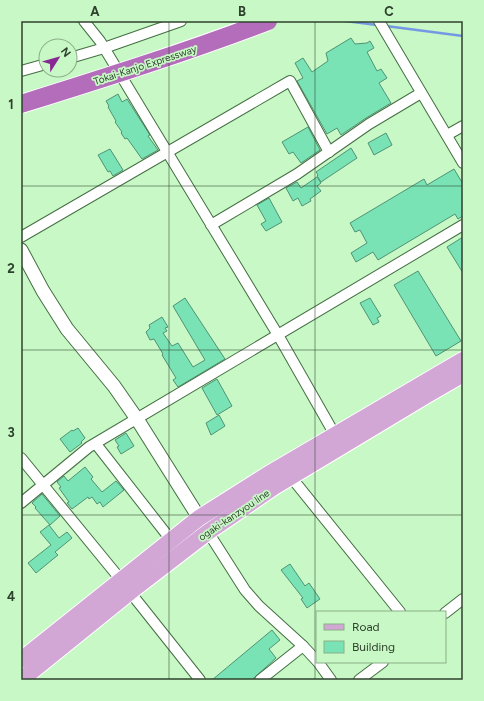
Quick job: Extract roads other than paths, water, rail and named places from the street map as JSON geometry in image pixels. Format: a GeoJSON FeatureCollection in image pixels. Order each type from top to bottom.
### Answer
{"type":"FeatureCollection","features":[{"type":"Feature","properties":{"kind":"highway","name":"Tokai-Kanjo Expressway"},"geometry":{"type":"LineString","coordinates":[[21,104],[210,44],[268,21]]}},
{"type":"Feature","properties":{"kind":"main road","name":"ogaki-kanzyou line"},"geometry":{"type":"LineString","coordinates":[[21,680],[126,586],[171,540],[199,518],[267,475],[463,360]]}},
{"type":"Feature","properties":{"kind":"main road","name":"ogaki-kanzyou line"},"geometry":{"type":"LineString","coordinates":[[21,660],[126,586],[291,477],[427,394],[463,374]]}},
{"type":"Feature","properties":{"kind":"street"},"geometry":{"type":"LineString","coordinates":[[84,21],[104,48],[278,335],[335,435]]}},
{"type":"Feature","properties":{"kind":"street"},"geometry":{"type":"LineString","coordinates":[[78,56],[182,21]]}},
{"type":"Feature","properties":{"kind":"street"},"geometry":{"type":"LineString","coordinates":[[379,21],[463,163]]}},
{"type":"Feature","properties":{"kind":"street"},"geometry":{"type":"LineString","coordinates":[[21,71],[38,66]]}},
{"type":"Feature","properties":{"kind":"street"},"geometry":{"type":"LineString","coordinates":[[21,237],[290,81],[329,152]]}},
{"type":"Feature","properties":{"kind":"street"},"geometry":{"type":"LineString","coordinates":[[211,225],[297,174],[370,124],[421,93]]}},
{"type":"Feature","properties":{"kind":"street"},"geometry":{"type":"LineString","coordinates":[[447,135],[463,126]]}},
{"type":"Feature","properties":{"kind":"street"},"geometry":{"type":"LineString","coordinates":[[21,503],[90,447],[463,226]]}},
{"type":"Feature","properties":{"kind":"street"},"geometry":{"type":"LineString","coordinates":[[21,250],[43,291],[67,329],[114,386],[137,419],[245,590],[259,606],[303,646],[316,661]]}},
{"type":"Feature","properties":{"kind":"street"},"geometry":{"type":"LineString","coordinates":[[96,444],[171,540]]}},
{"type":"Feature","properties":{"kind":"street"},"geometry":{"type":"LineString","coordinates":[[21,458],[126,586],[200,680]]}},
{"type":"Feature","properties":{"kind":"street"},"geometry":{"type":"LineString","coordinates":[[291,477],[399,611]]}},
{"type":"Feature","properties":{"kind":"street"},"geometry":{"type":"LineString","coordinates":[[446,613],[463,599]]}},
{"type":"Feature","properties":{"kind":"street"},"geometry":{"type":"LineString","coordinates":[[260,680],[303,646]]}},
{"type":"Feature","properties":{"kind":"street"},"geometry":{"type":"LineString","coordinates":[[318,663],[331,680]]}},
{"type":"Feature","properties":{"kind":"street"},"geometry":{"type":"LineString","coordinates":[[360,680],[382,663]]}},
{"type":"Feature","properties":{"kind":"waterway"},"geometry":{"type":"LineString","coordinates":[[345,21],[377,25]]}},
{"type":"Feature","properties":{"kind":"waterway"},"geometry":{"type":"LineString","coordinates":[[386,26],[463,36]]}}]}
